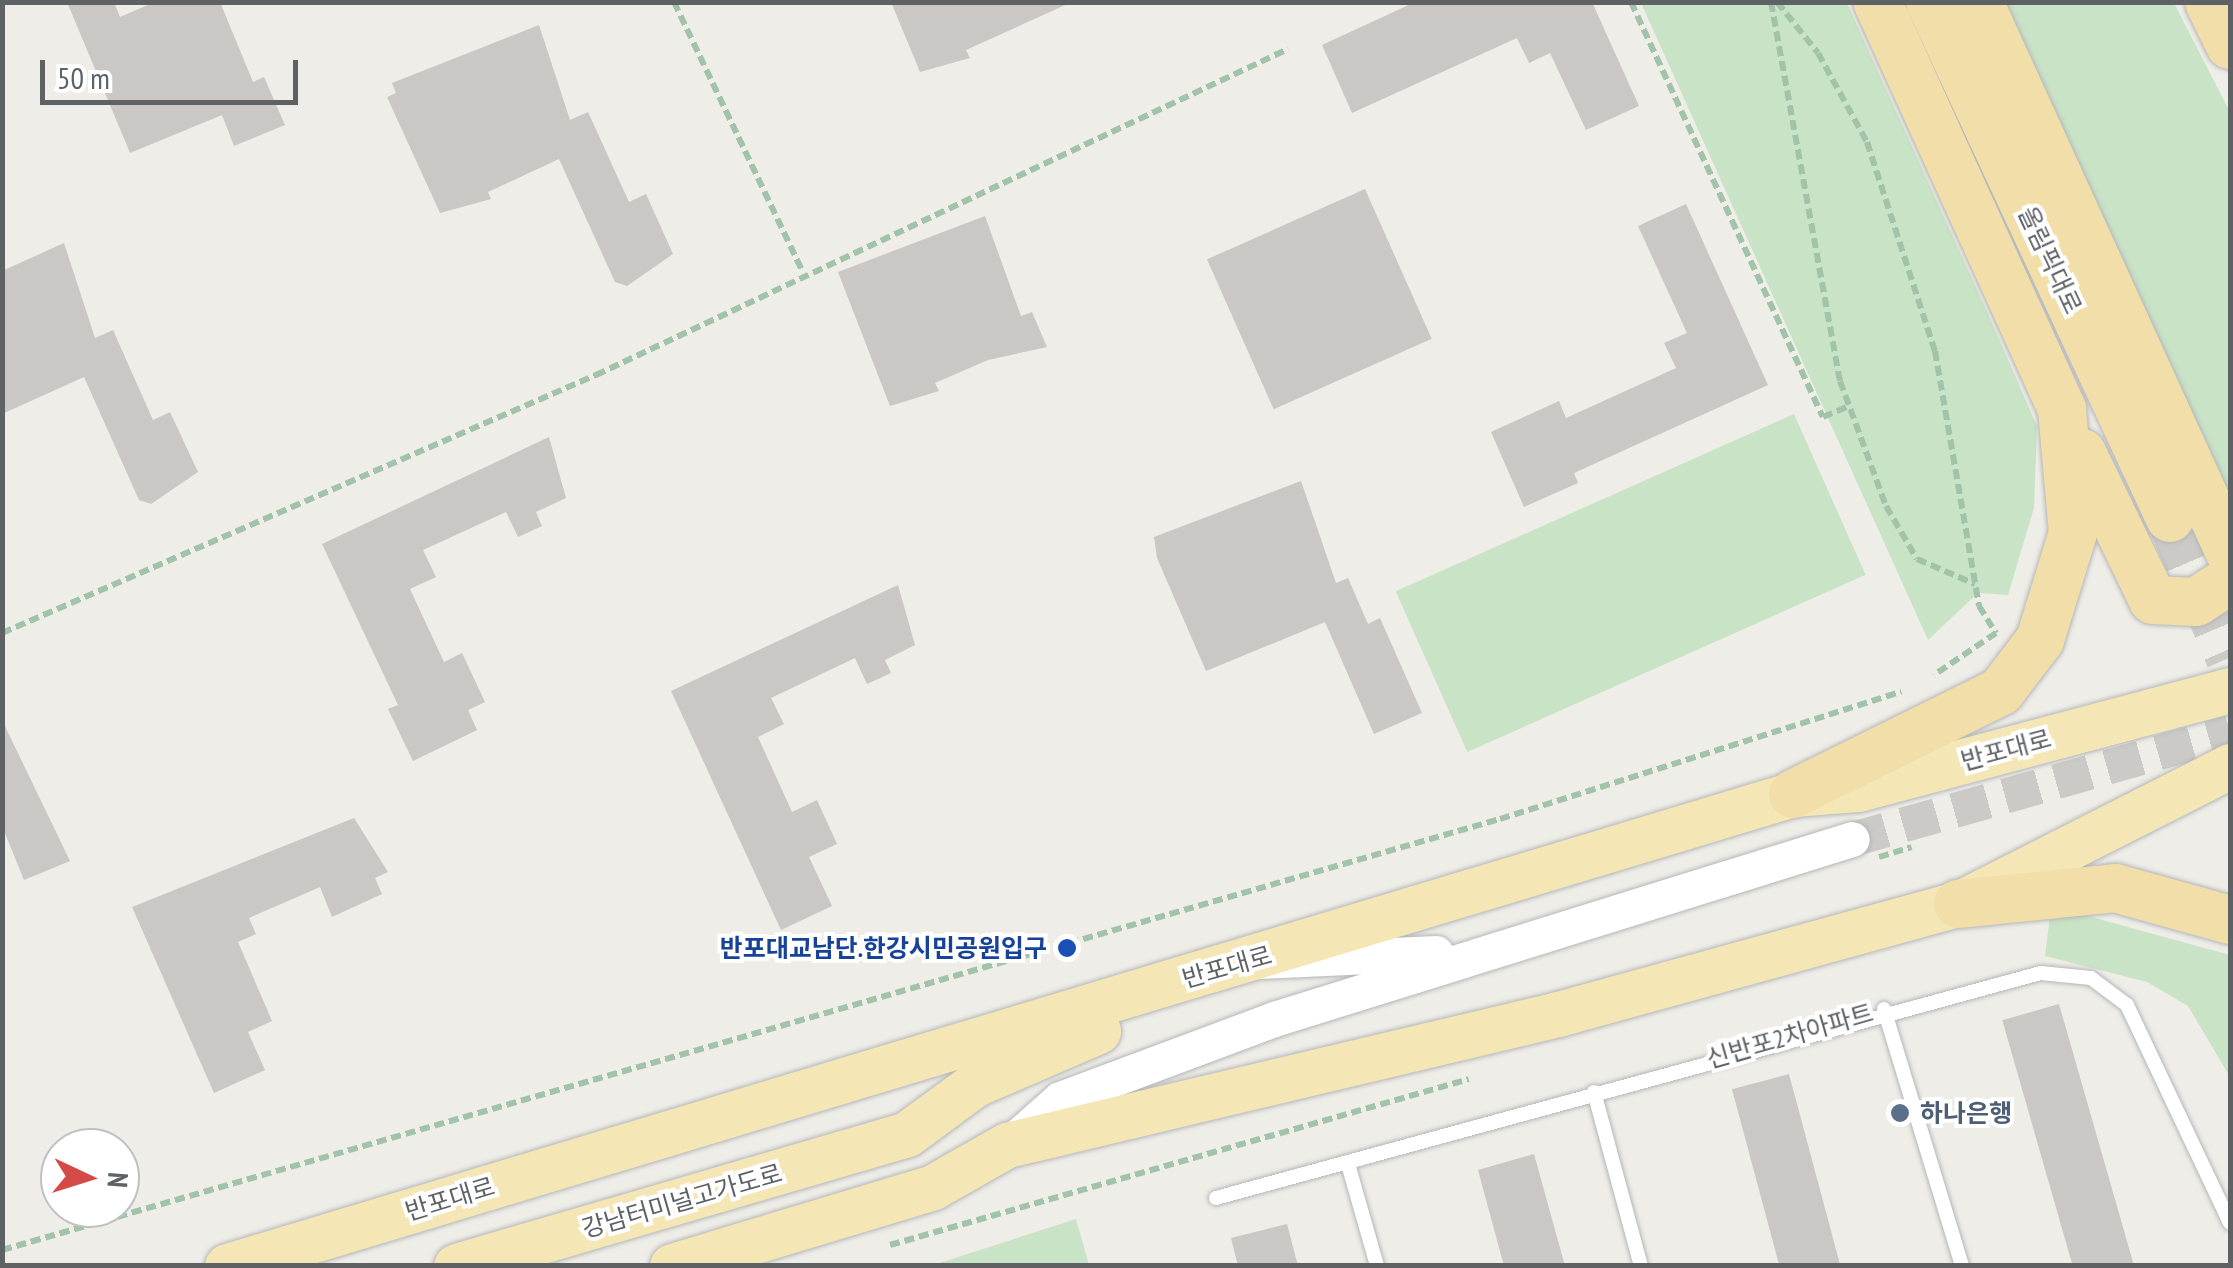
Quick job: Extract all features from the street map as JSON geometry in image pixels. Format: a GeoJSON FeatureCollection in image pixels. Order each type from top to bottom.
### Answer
{"type":"FeatureCollection","features":[{"type":"Feature","properties":{"kind":"highway"},"geometry":{"type":"LineString","coordinates":[[1877,2],[2153,600],[2196,602],[2230,580]]}},
{"type":"Feature","properties":{"kind":"highway","name":"올림픽대로"},"geometry":{"type":"LineString","coordinates":[[1930,2],[2205,530]]}},
{"type":"Feature","properties":{"kind":"highway"},"geometry":{"type":"LineString","coordinates":[[1979,2],[2205,530],[2230,571]]}},
{"type":"Feature","properties":{"kind":"highway"},"geometry":{"type":"LineString","coordinates":[[2208,2],[2230,46]]}},
{"type":"Feature","properties":{"kind":"highway"},"geometry":{"type":"LineString","coordinates":[[2226,2],[2230,15]]}},
{"type":"Feature","properties":{"kind":"highway"},"geometry":{"type":"LineString","coordinates":[[1794,794],[1982,706],[2024,664],[2073,533],[2062,409]]}},
{"type":"Feature","properties":{"kind":"highway"},"geometry":{"type":"LineString","coordinates":[[1958,904],[2115,888],[2180,899],[2230,920]]}},
{"type":"Feature","properties":{"kind":"main road","name":"반포대로"},"geometry":{"type":"LineString","coordinates":[[227,1266],[1794,794],[1858,789],[2230,690]]}},
{"type":"Feature","properties":{"kind":"main road"},"geometry":{"type":"LineString","coordinates":[[672,1266],[933,1188],[1007,1145],[1558,1014],[1958,904],[2230,766]]}},
{"type":"Feature","properties":{"kind":"main road"},"geometry":{"type":"LineString","coordinates":[[907,1134],[975,1084],[1110,1025],[1153,989]]}},
{"type":"Feature","properties":{"kind":"main road"},"geometry":{"type":"LineString","coordinates":[[907,1134],[1007,1145]]}},
{"type":"Feature","properties":{"kind":"main road","name":"강남터미널고가도로"},"geometry":{"type":"LineString","coordinates":[[456,1266],[907,1134]]}},
{"type":"Feature","properties":{"kind":"street"},"geometry":{"type":"LineString","coordinates":[[1007,1145],[1060,1100],[1487,946],[1852,839]]}},
{"type":"Feature","properties":{"kind":"street"},"geometry":{"type":"LineString","coordinates":[[1250,960],[1311,964],[1487,946]]}},
{"type":"Feature","properties":{"kind":"lane","name":"신반포2차아파트"},"geometry":{"type":"LineString","coordinates":[[1216,1198],[1348,1164],[1884,1009],[2041,972],[2112,989],[2168,1082],[2230,1223]]}},
{"type":"Feature","properties":{"kind":"lane"},"geometry":{"type":"LineString","coordinates":[[1884,1009],[1962,1266]]}},
{"type":"Feature","properties":{"kind":"lane"},"geometry":{"type":"LineString","coordinates":[[1594,1092],[1642,1266]]}},
{"type":"Feature","properties":{"kind":"lane"},"geometry":{"type":"LineString","coordinates":[[1348,1164],[1376,1266]]}},
{"type":"Feature","properties":{"kind":"path"},"geometry":{"type":"LineString","coordinates":[[674,2],[803,273]]}},
{"type":"Feature","properties":{"kind":"path"},"geometry":{"type":"LineString","coordinates":[[1631,2],[1823,417],[1849,406]]}},
{"type":"Feature","properties":{"kind":"path"},"geometry":{"type":"LineString","coordinates":[[1774,2],[1816,274],[1849,406],[1917,559],[1976,584]]}},
{"type":"Feature","properties":{"kind":"path"},"geometry":{"type":"LineString","coordinates":[[2,1250],[1500,819],[1917,687],[1996,632],[1976,584],[1906,242],[1826,68],[1774,2]]}},
{"type":"Feature","properties":{"kind":"path"},"geometry":{"type":"LineString","coordinates":[[2,634],[596,375],[803,273],[1288,49]]}},
{"type":"Feature","properties":{"kind":"green space"},"geometry":{"type":"Polygon","coordinates":[[[1641,3],[1847,3],[1989,316],[2037,426],[2034,508],[2008,595],[1978,593],[1928,640],[1641,3]]]}},
{"type":"Feature","properties":{"kind":"green space"},"geometry":{"type":"Polygon","coordinates":[[[2002,3],[2174,3],[2230,112],[2230,527],[2002,3]]]}},
{"type":"Feature","properties":{"kind":"green space"},"geometry":{"type":"Polygon","coordinates":[[[1794,414],[1866,575],[1467,752],[1396,591],[1794,414]]]}},
{"type":"Feature","properties":{"kind":"green space"},"geometry":{"type":"Polygon","coordinates":[[[2084,915],[2230,955],[2230,1077],[2188,1006],[2147,982],[2045,956],[2050,916],[2084,915]]]}},
{"type":"Feature","properties":{"kind":"green space"},"geometry":{"type":"Polygon","coordinates":[[[1076,1219],[1089,1265],[933,1265],[1076,1219]]]}},
{"type":"Feature","properties":{"kind":"building"},"geometry":{"type":"Polygon","coordinates":[[[67,2],[114,2],[120,17],[155,2],[220,2],[253,82],[264,77],[285,125],[234,146],[222,115],[130,153],[67,2]]]}},
{"type":"Feature","properties":{"kind":"building"},"geometry":{"type":"Polygon","coordinates":[[[891,2],[1072,2],[966,50],[970,58],[920,72],[891,2]]]}},
{"type":"Feature","properties":{"kind":"building"},"geometry":{"type":"Polygon","coordinates":[[[1415,2],[1592,2],[1639,106],[1586,130],[1550,53],[1529,63],[1517,38],[1352,113],[1322,45],[1415,2]]]}},
{"type":"Feature","properties":{"kind":"building"},"geometry":{"type":"Polygon","coordinates":[[[539,25],[570,120],[588,112],[629,202],[646,194],[673,254],[627,286],[615,282],[559,159],[488,192],[491,199],[440,213],[387,97],[396,93],[392,83],[539,25]]]}},
{"type":"Feature","properties":{"kind":"building"},"geometry":{"type":"Polygon","coordinates":[[[1365,189],[1432,339],[1274,409],[1207,259],[1365,189]]]}},
{"type":"Feature","properties":{"kind":"building"},"geometry":{"type":"Polygon","coordinates":[[[1686,204],[1768,385],[1574,473],[1578,483],[1524,507],[1491,432],[1559,401],[1566,418],[1676,368],[1664,343],[1687,333],[1638,226],[1686,204]]]}},
{"type":"Feature","properties":{"kind":"building"},"geometry":{"type":"Polygon","coordinates":[[[985,216],[1021,316],[1032,312],[1047,347],[988,360],[935,383],[939,391],[890,406],[838,272],[985,216]]]}},
{"type":"Feature","properties":{"kind":"building"},"geometry":{"type":"Polygon","coordinates":[[[64,243],[95,338],[113,330],[153,420],[170,412],[198,472],[151,504],[139,500],[84,377],[2,414],[2,271],[64,243]]]}},
{"type":"Feature","properties":{"kind":"building"},"geometry":{"type":"Polygon","coordinates":[[[549,437],[566,498],[536,512],[542,526],[518,537],[506,512],[423,550],[436,577],[410,589],[444,662],[462,653],[485,702],[468,710],[477,730],[413,761],[388,709],[398,705],[322,544],[549,437]]]}},
{"type":"Feature","properties":{"kind":"building"},"geometry":{"type":"Polygon","coordinates":[[[1301,481],[1336,583],[1348,578],[1368,624],[1380,618],[1422,713],[1374,734],[1325,622],[1206,671],[1157,558],[1154,537],[1301,481]]]}},
{"type":"Feature","properties":{"kind":"building"},"geometry":{"type":"Polygon","coordinates":[[[898,585],[915,645],[885,660],[891,673],[867,684],[855,658],[771,698],[784,724],[758,737],[792,812],[817,800],[837,844],[809,857],[832,906],[781,930],[671,691],[898,585]]]}},
{"type":"Feature","properties":{"kind":"building"},"geometry":{"type":"Polygon","coordinates":[[[2,720],[70,861],[24,880],[2,826],[2,720]]]}},
{"type":"Feature","properties":{"kind":"building"},"geometry":{"type":"Polygon","coordinates":[[[354,818],[388,872],[375,878],[382,894],[332,917],[320,887],[249,918],[256,934],[238,942],[272,1021],[248,1032],[265,1070],[214,1093],[132,907],[354,818]]]}},
{"type":"Feature","properties":{"kind":"building"},"geometry":{"type":"Polygon","coordinates":[[[2059,1004],[2134,1265],[2073,1266],[2002,1020],[2059,1004]]]}},
{"type":"Feature","properties":{"kind":"building"},"geometry":{"type":"Polygon","coordinates":[[[1789,1074],[1840,1266],[1779,1266],[1732,1089],[1789,1074]]]}},
{"type":"Feature","properties":{"kind":"building"},"geometry":{"type":"Polygon","coordinates":[[[1534,1154],[1565,1266],[1504,1266],[1478,1170],[1534,1154]]]}},
{"type":"Feature","properties":{"kind":"building"},"geometry":{"type":"Polygon","coordinates":[[[1287,1224],[1298,1266],[1238,1266],[1231,1238],[1287,1224]]]}},
{"type":"Feature","properties":{"kind":"tunnel"},"geometry":{"type":"LineString","coordinates":[[2170,518],[2230,658]]}},
{"type":"Feature","properties":{"kind":"tunnel"},"geometry":{"type":"LineString","coordinates":[[1852,839],[2230,732]]}},
{"type":"Feature","properties":{"kind":"place","name":"반포대교남단.한강시민공원입구"},"geometry":{"type":"Point","coordinates":[1067,948]}},
{"type":"Feature","properties":{"kind":"place","name":"하나은행"},"geometry":{"type":"Point","coordinates":[1900,1113]}}]}
